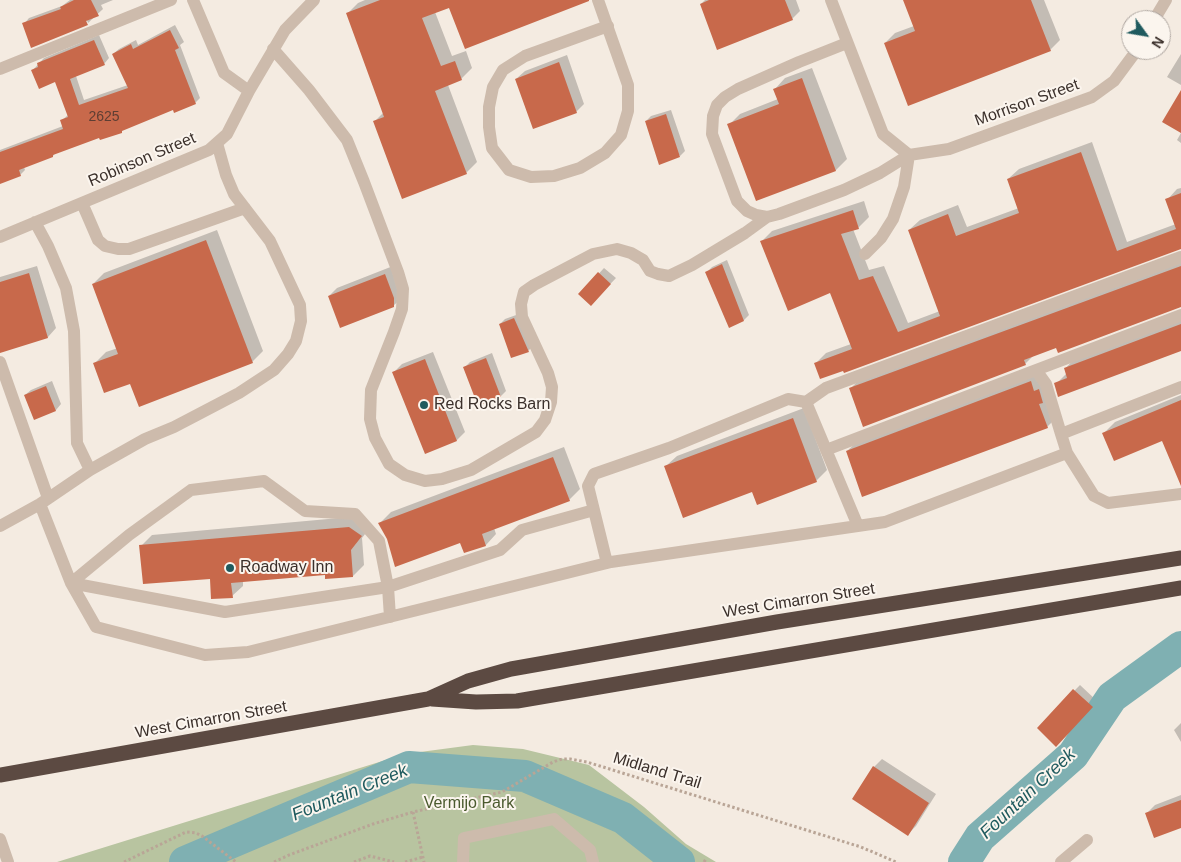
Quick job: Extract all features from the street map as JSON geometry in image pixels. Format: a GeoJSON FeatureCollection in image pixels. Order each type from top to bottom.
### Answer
{"type":"FeatureCollection","features":[{"type":"Feature","properties":{"kind":"highway","name":"West Cimarron Street"},"geometry":{"type":"LineString","coordinates":[[428,699],[468,681],[511,669],[786,620],[1181,558]]}},
{"type":"Feature","properties":{"kind":"highway","name":"West Cimarron Street"},"geometry":{"type":"LineString","coordinates":[[0,775],[428,699],[476,702],[516,701],[1181,588]]}},
{"type":"Feature","properties":{"kind":"street"},"geometry":{"type":"LineString","coordinates":[[0,69],[171,0]]}},
{"type":"Feature","properties":{"kind":"street","name":"Robinson Street"},"geometry":{"type":"LineString","coordinates":[[0,237],[209,150],[227,134],[249,91],[285,30],[314,0]]}},
{"type":"Feature","properties":{"kind":"street"},"geometry":{"type":"LineString","coordinates":[[598,0],[608,26],[628,85],[628,111],[620,135],[605,153],[580,168],[554,176],[531,177],[509,170],[492,148],[489,127],[489,107],[493,87],[503,70],[525,56],[608,26]]}},
{"type":"Feature","properties":{"kind":"street"},"geometry":{"type":"LineString","coordinates":[[831,0],[883,134],[909,155]]}},
{"type":"Feature","properties":{"kind":"street"},"geometry":{"type":"LineString","coordinates":[[198,2],[224,72],[249,91]]}},
{"type":"Feature","properties":{"kind":"street"},"geometry":{"type":"LineString","coordinates":[[767,217],[747,211],[737,201],[712,134],[712,116],[717,105],[725,97],[738,89],[799,62],[847,44]]}},
{"type":"Feature","properties":{"kind":"street"},"geometry":{"type":"LineString","coordinates":[[273,49],[309,90],[347,140],[398,272],[403,289],[402,308],[371,390],[370,419],[375,438],[389,464],[405,475],[425,481],[442,479],[471,470],[536,432],[545,420],[551,402],[552,387],[548,373],[522,317],[521,304],[524,292],[534,285],[593,254],[617,249],[632,253],[643,260],[650,271],[669,276],[745,233],[767,217],[844,190],[880,173],[909,155]]}},
{"type":"Feature","properties":{"kind":"street","name":"Morrison Street"},"geometry":{"type":"LineString","coordinates":[[909,155],[948,149],[1092,96],[1114,80],[1129,60]]}},
{"type":"Feature","properties":{"kind":"street"},"geometry":{"type":"LineString","coordinates":[[0,526],[145,438],[174,427],[246,389],[274,370],[288,354],[296,340],[301,321],[300,305],[270,241],[234,194],[228,182],[217,143]]}},
{"type":"Feature","properties":{"kind":"street"},"geometry":{"type":"LineString","coordinates":[[865,254],[881,238],[893,218],[904,187],[909,155]]}},
{"type":"Feature","properties":{"kind":"street"},"geometry":{"type":"LineString","coordinates":[[82,203],[98,240],[106,246],[118,249],[128,249],[245,208]]}},
{"type":"Feature","properties":{"kind":"street"},"geometry":{"type":"LineString","coordinates":[[35,222],[48,246],[66,288],[74,331],[77,443],[90,470]]}},
{"type":"Feature","properties":{"kind":"street"},"geometry":{"type":"LineString","coordinates":[[607,563],[588,486],[594,474],[669,448],[788,399],[806,402],[826,388],[1181,257]]}},
{"type":"Feature","properties":{"kind":"street"},"geometry":{"type":"LineString","coordinates":[[826,450],[1181,315]]}},
{"type":"Feature","properties":{"kind":"street"},"geometry":{"type":"LineString","coordinates":[[0,362],[71,583],[96,627],[205,655],[248,652],[607,563],[885,522],[1067,453]]}},
{"type":"Feature","properties":{"kind":"street"},"geometry":{"type":"LineString","coordinates":[[1036,370],[1046,384],[1067,453],[1094,496],[1108,503],[1181,494]]}},
{"type":"Feature","properties":{"kind":"street"},"geometry":{"type":"LineString","coordinates":[[1061,434],[1181,387]]}},
{"type":"Feature","properties":{"kind":"street"},"geometry":{"type":"LineString","coordinates":[[806,402],[858,526]]}},
{"type":"Feature","properties":{"kind":"street"},"geometry":{"type":"LineString","coordinates":[[71,583],[129,535],[191,490],[264,481],[305,511],[354,514],[379,541],[388,587],[390,617]]}},
{"type":"Feature","properties":{"kind":"street"},"geometry":{"type":"LineString","coordinates":[[71,583],[225,612],[388,587],[500,550],[522,530],[594,510]]}},
{"type":"Feature","properties":{"kind":"street"},"geometry":{"type":"LineString","coordinates":[[463,862],[464,838],[554,819],[590,850],[594,862]]}},
{"type":"Feature","properties":{"kind":"street"},"geometry":{"type":"LineString","coordinates":[[0,839],[8,862]]}},
{"type":"Feature","properties":{"kind":"street"},"geometry":{"type":"LineString","coordinates":[[1061,862],[1087,840]]}},
{"type":"Feature","properties":{"kind":"path","name":"Midland Trail"},"geometry":{"type":"LineString","coordinates":[[274,862],[373,824],[413,812],[502,792],[562,759],[587,762],[861,847],[896,862]]}},
{"type":"Feature","properties":{"kind":"path"},"geometry":{"type":"LineString","coordinates":[[413,812],[424,862]]}},
{"type":"Feature","properties":{"kind":"path"},"geometry":{"type":"LineString","coordinates":[[124,862],[186,832],[196,833],[236,862]]}},
{"type":"Feature","properties":{"kind":"path"},"geometry":{"type":"LineString","coordinates":[[354,862],[370,856],[394,862]]}},
{"type":"Feature","properties":{"kind":"path"},"geometry":{"type":"LineString","coordinates":[[405,862],[423,857]]}},
{"type":"Feature","properties":{"kind":"green space","name":"Vermijo Park"},"geometry":{"type":"Polygon","coordinates":[[[473,745],[523,749],[589,765],[644,807],[686,844],[716,862],[57,862],[405,754],[473,745]]]}},
{"type":"Feature","properties":{"kind":"building"},"geometry":{"type":"Polygon","coordinates":[[[74,0],[91,0],[99,16],[86,21],[88,25],[31,48],[22,23],[61,9],[60,7],[74,0]]]}},
{"type":"Feature","properties":{"kind":"building"},"geometry":{"type":"Polygon","coordinates":[[[380,0],[589,1],[465,49],[449,8],[422,18],[441,66],[455,61],[462,80],[435,91],[467,174],[402,199],[373,121],[384,117],[346,13],[380,0]]]}},
{"type":"Feature","properties":{"kind":"building"},"geometry":{"type":"Polygon","coordinates":[[[709,0],[785,0],[793,20],[717,50],[700,4],[709,0]]]}},
{"type":"Feature","properties":{"kind":"building"},"geometry":{"type":"Polygon","coordinates":[[[903,0],[1031,0],[1051,51],[908,106],[884,43],[915,31],[903,0]]]}},
{"type":"Feature","properties":{"kind":"building"},"geometry":{"type":"Polygon","coordinates":[[[170,30],[179,48],[175,50],[196,104],[174,113],[173,110],[122,131],[122,133],[100,140],[99,138],[53,155],[53,157],[19,170],[21,176],[0,184],[0,152],[63,129],[60,120],[68,117],[55,82],[39,89],[31,70],[38,67],[37,63],[94,40],[105,65],[70,79],[79,105],[128,88],[112,54],[131,44],[133,49],[170,30]]]}},
{"type":"Feature","properties":{"kind":"building"},"geometry":{"type":"Polygon","coordinates":[[[559,62],[577,113],[533,129],[515,79],[559,62]]]}},
{"type":"Feature","properties":{"kind":"building"},"geometry":{"type":"Polygon","coordinates":[[[802,78],[836,171],[756,201],[727,124],[779,104],[773,89],[802,78]]]}},
{"type":"Feature","properties":{"kind":"building"},"geometry":{"type":"Polygon","coordinates":[[[1181,90],[1181,133],[1162,122],[1181,90]]]}},
{"type":"Feature","properties":{"kind":"building"},"geometry":{"type":"Polygon","coordinates":[[[666,114],[680,157],[659,165],[645,121],[666,114]]]}},
{"type":"Feature","properties":{"kind":"building"},"geometry":{"type":"Polygon","coordinates":[[[1081,152],[1117,251],[1176,229],[1165,199],[1181,193],[1181,249],[844,373],[843,371],[820,379],[814,363],[852,349],[830,293],[788,311],[760,241],[853,210],[859,229],[841,234],[859,280],[873,276],[898,332],[940,316],[908,230],[948,214],[956,236],[1019,213],[1007,179],[1081,152]]]}},
{"type":"Feature","properties":{"kind":"building"},"geometry":{"type":"Polygon","coordinates":[[[206,240],[253,363],[139,407],[130,384],[104,393],[93,363],[118,354],[92,284],[206,240]]]}},
{"type":"Feature","properties":{"kind":"building"},"geometry":{"type":"Polygon","coordinates":[[[722,264],[744,321],[729,328],[705,272],[722,264]]]}},
{"type":"Feature","properties":{"kind":"building"},"geometry":{"type":"Polygon","coordinates":[[[1181,266],[1181,307],[1058,353],[1056,348],[1024,360],[1026,365],[863,427],[849,388],[1181,266]]]}},
{"type":"Feature","properties":{"kind":"building"},"geometry":{"type":"Polygon","coordinates":[[[598,272],[611,284],[591,306],[578,294],[598,272]]]}},
{"type":"Feature","properties":{"kind":"building"},"geometry":{"type":"Polygon","coordinates":[[[29,273],[48,338],[0,353],[0,282],[29,273]]]}},
{"type":"Feature","properties":{"kind":"building"},"geometry":{"type":"Polygon","coordinates":[[[385,274],[394,298],[394,307],[340,328],[328,296],[385,274]]]}},
{"type":"Feature","properties":{"kind":"building"},"geometry":{"type":"Polygon","coordinates":[[[514,318],[529,352],[511,358],[499,324],[514,318]]]}},
{"type":"Feature","properties":{"kind":"building"},"geometry":{"type":"Polygon","coordinates":[[[1181,324],[1181,351],[1058,397],[1054,383],[1067,378],[1064,368],[1181,324]]]}},
{"type":"Feature","properties":{"kind":"building"},"geometry":{"type":"Polygon","coordinates":[[[486,358],[501,397],[478,406],[463,367],[486,358]]]}},
{"type":"Feature","properties":{"kind":"building"},"geometry":{"type":"Polygon","coordinates":[[[425,359],[457,441],[425,454],[392,372],[425,359]]]}},
{"type":"Feature","properties":{"kind":"building"},"geometry":{"type":"Polygon","coordinates":[[[1031,381],[1034,391],[1039,389],[1043,403],[1039,404],[1048,428],[862,497],[846,451],[1031,381]]]}},
{"type":"Feature","properties":{"kind":"building"},"geometry":{"type":"Polygon","coordinates":[[[46,386],[56,411],[34,420],[24,395],[46,386]]]}},
{"type":"Feature","properties":{"kind":"building"},"geometry":{"type":"Polygon","coordinates":[[[1181,400],[1181,486],[1162,441],[1114,461],[1102,433],[1181,400]]]}},
{"type":"Feature","properties":{"kind":"building"},"geometry":{"type":"Polygon","coordinates":[[[793,418],[817,482],[757,505],[752,492],[683,518],[664,466],[793,418]]]}},
{"type":"Feature","properties":{"kind":"building"},"geometry":{"type":"Polygon","coordinates":[[[553,457],[570,501],[482,534],[486,546],[464,553],[460,543],[395,567],[387,539],[378,523],[553,457]]]}},
{"type":"Feature","properties":{"kind":"building","name":"Roadway Inn"},"geometry":{"type":"Polygon","coordinates":[[[349,527],[362,536],[351,550],[353,577],[325,579],[325,575],[231,583],[233,598],[211,599],[210,579],[143,584],[139,545],[349,527]]]}},
{"type":"Feature","properties":{"kind":"building"},"geometry":{"type":"Polygon","coordinates":[[[1073,689],[1093,707],[1056,747],[1037,728],[1073,689]]]}},
{"type":"Feature","properties":{"kind":"building"},"geometry":{"type":"Polygon","coordinates":[[[873,766],[929,803],[908,836],[852,799],[873,766]]]}},
{"type":"Feature","properties":{"kind":"building"},"geometry":{"type":"Polygon","coordinates":[[[1181,800],[1181,828],[1154,838],[1145,813],[1181,800]]]}},
{"type":"Feature","properties":{"kind":"waterway","name":"Fountain Creek"},"geometry":{"type":"LineString","coordinates":[[964,862],[980,837],[1073,755],[1112,697],[1181,647]]}},
{"type":"Feature","properties":{"kind":"waterway","name":"Fountain Creek"},"geometry":{"type":"LineString","coordinates":[[185,862],[409,767],[525,776],[623,818],[679,862]]}},
{"type":"Feature","properties":{"kind":"place","name":"Red Rocks Barn"},"geometry":{"type":"Point","coordinates":[424,405]}},
{"type":"Feature","properties":{"kind":"place","name":"Roadway Inn"},"geometry":{"type":"Point","coordinates":[230,568]}}]}
